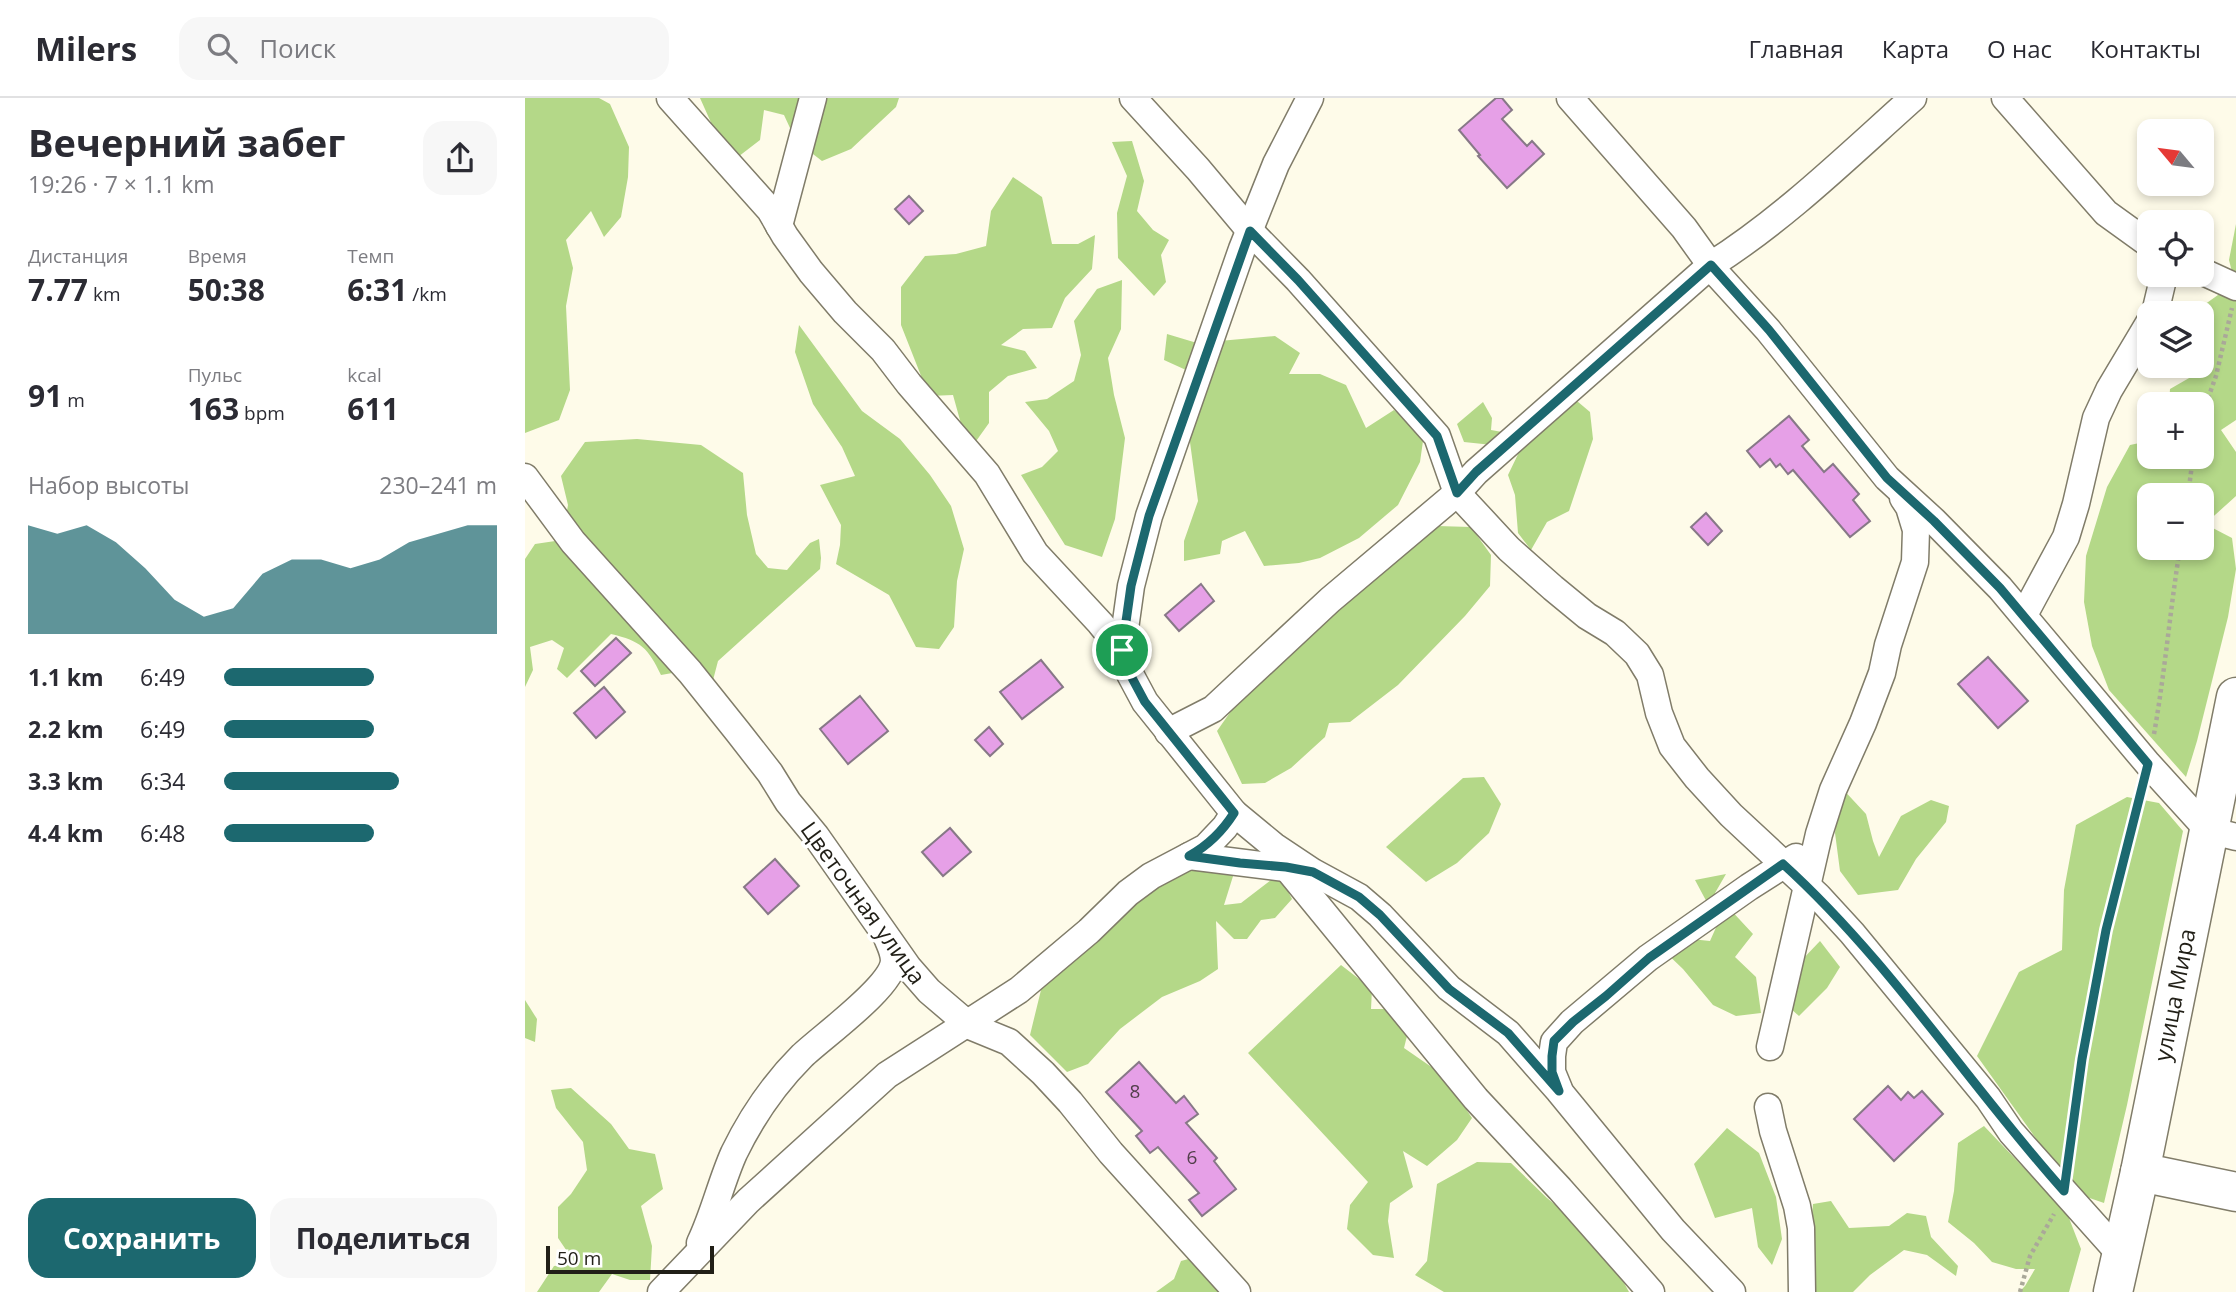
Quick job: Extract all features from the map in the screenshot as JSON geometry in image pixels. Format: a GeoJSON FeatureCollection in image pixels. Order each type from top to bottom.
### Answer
{"type":"FeatureCollection","features":[{"type":"Feature","properties":{"kind":"main road","name":"улица Мира"},"geometry":{"type":"LineString","coordinates":[[2113,1292],[2222,833],[2236,697]]}},
{"type":"Feature","properties":{"kind":"main road"},"geometry":{"type":"LineString","coordinates":[[2140,1172],[2236,1192]]}},
{"type":"Feature","properties":{"kind":"street"},"geometry":{"type":"LineString","coordinates":[[670,98],[770,209],[811,272],[845,312],[883,349],[909,384],[987,474],[1035,553],[1122,650],[1130,674],[1145,702],[1234,813],[1274,846],[1313,872],[1359,897],[1380,915],[1449,989],[1508,1033],[1673,1230],[1732,1292]]}},
{"type":"Feature","properties":{"kind":"street"},"geometry":{"type":"LineString","coordinates":[[779,226],[813,98]]}},
{"type":"Feature","properties":{"kind":"street"},"geometry":{"type":"LineString","coordinates":[[1133,98],[1437,436],[1457,493],[1518,557],[1587,616],[1615,633],[1637,654],[1650,675],[1659,713],[1672,746],[1697,778],[1808,887],[1860,943],[1988,1098],[2011,1132],[2121,1255]]}},
{"type":"Feature","properties":{"kind":"street"},"geometry":{"type":"LineString","coordinates":[[1122,650],[1131,586],[1149,516],[1250,231],[1276,164],[1310,98]]}},
{"type":"Feature","properties":{"kind":"street"},"geometry":{"type":"LineString","coordinates":[[1570,98],[1769,330],[1909,507],[1916,530],[1915,562],[1888,645],[1882,673],[1863,723],[1832,790],[1819,834],[1770,1047]]}},
{"type":"Feature","properties":{"kind":"street"},"geometry":{"type":"LineString","coordinates":[[1168,732],[1213,709],[1330,600],[1457,493],[1476,472],[1711,265],[1742,245],[1814,187],[1913,98]]}},
{"type":"Feature","properties":{"kind":"street"},"geometry":{"type":"LineString","coordinates":[[2005,98],[2106,213],[2137,235]]}},
{"type":"Feature","properties":{"kind":"street"},"geometry":{"type":"LineString","coordinates":[[2214,280],[2235,295]]}},
{"type":"Feature","properties":{"kind":"street"},"geometry":{"type":"LineString","coordinates":[[2024,615],[2066,537],[2096,418],[2137,343]]}},
{"type":"Feature","properties":{"kind":"street","name":"Цветочная улица"},"geometry":{"type":"LineString","coordinates":[[525,477],[573,542],[690,672],[770,773],[887,939],[929,991],[967,1023],[1009,1042],[1043,1073],[1111,1153],[1237,1292]]}},
{"type":"Feature","properties":{"kind":"street"},"geometry":{"type":"LineString","coordinates":[[1887,478],[2000,588],[2148,764],[2222,833]]}},
{"type":"Feature","properties":{"kind":"street"},"geometry":{"type":"LineString","coordinates":[[661,1292],[748,1201],[858,1100],[897,1068],[1019,990],[1139,885],[1206,847],[1234,813]]}},
{"type":"Feature","properties":{"kind":"street"},"geometry":{"type":"LineString","coordinates":[[1559,1091],[1552,1072],[1554,1041],[1573,1022],[1649,958],[1797,856],[1819,834]]}},
{"type":"Feature","properties":{"kind":"street"},"geometry":{"type":"LineString","coordinates":[[1189,856],[1313,872]]}},
{"type":"Feature","properties":{"kind":"street"},"geometry":{"type":"LineString","coordinates":[[1286,867],[1476,1099],[1651,1292]]}},
{"type":"Feature","properties":{"kind":"street"},"geometry":{"type":"LineString","coordinates":[[692,1261],[734,1154],[758,1112],[801,1058],[859,1007],[885,979],[894,962],[893,951],[887,939]]}},
{"type":"Feature","properties":{"kind":"street"},"geometry":{"type":"LineString","coordinates":[[1768,1107],[1797,1206],[1801,1228],[1802,1292]]}},
{"type":"Feature","properties":{"kind":"path"},"geometry":{"type":"LineString","coordinates":[[2210,392],[2235,295]]}},
{"type":"Feature","properties":{"kind":"path"},"geometry":{"type":"LineString","coordinates":[[2020,1292],[2030,1256],[2064,1191],[2082,1059],[2106,930],[2148,764],[2162,686],[2178,560]]}},
{"type":"Feature","properties":{"kind":"green space"},"geometry":{"type":"Polygon","coordinates":[[[525,98],[599,98],[610,104],[629,147],[628,177],[621,217],[604,237],[591,211],[566,240],[573,268],[566,306],[570,390],[559,420],[525,433],[525,98]]]}},
{"type":"Feature","properties":{"kind":"green space"},"geometry":{"type":"Polygon","coordinates":[[[700,98],[899,98],[896,107],[851,149],[822,161],[796,141],[784,115],[764,110],[760,140],[734,160],[713,127],[700,98]]]}},
{"type":"Feature","properties":{"kind":"green space"},"geometry":{"type":"Polygon","coordinates":[[[1132,141],[1144,181],[1137,211],[1153,230],[1169,240],[1161,255],[1166,282],[1154,296],[1118,258],[1117,213],[1127,176],[1112,142],[1132,141]]]}},
{"type":"Feature","properties":{"kind":"green space"},"geometry":{"type":"Polygon","coordinates":[[[1013,177],[1042,197],[1052,244],[1078,244],[1095,235],[1092,269],[1065,298],[1052,328],[1023,329],[1001,345],[1025,351],[1037,368],[1008,376],[989,392],[989,423],[974,444],[963,431],[953,395],[929,396],[901,325],[901,287],[925,256],[956,254],[986,246],[991,211],[1013,177]]]}},
{"type":"Feature","properties":{"kind":"green space"},"geometry":{"type":"Polygon","coordinates":[[[2236,224],[2236,288],[2229,260],[2236,224]]]}},
{"type":"Feature","properties":{"kind":"green space"},"geometry":{"type":"Polygon","coordinates":[[[1122,280],[1121,329],[1108,358],[1125,438],[1115,519],[1102,557],[1065,545],[1021,475],[1042,467],[1058,451],[1049,431],[1025,402],[1047,399],[1074,381],[1081,355],[1074,321],[1097,289],[1122,280]]]}},
{"type":"Feature","properties":{"kind":"green space"},"geometry":{"type":"Polygon","coordinates":[[[2236,289],[2236,420],[2221,430],[2236,452],[2236,496],[2214,516],[2214,483],[2137,483],[2137,560],[2214,560],[2214,529],[2232,538],[2236,569],[2228,617],[2186,777],[2109,690],[2092,646],[2084,602],[2086,556],[2107,487],[2130,445],[2137,444],[2137,469],[2214,469],[2214,392],[2170,392],[2170,389],[2189,378],[2214,378],[2214,301],[2210,301],[2236,289]]]}},
{"type":"Feature","properties":{"kind":"green space"},"geometry":{"type":"Polygon","coordinates":[[[799,325],[862,411],[900,439],[951,506],[964,549],[957,581],[954,627],[939,649],[916,647],[889,595],[836,564],[841,525],[820,485],[855,476],[842,447],[813,404],[795,352],[799,325]]]}},
{"type":"Feature","properties":{"kind":"green space"},"geometry":{"type":"Polygon","coordinates":[[[1167,334],[1197,343],[1275,336],[1300,353],[1289,374],[1320,374],[1346,385],[1366,428],[1394,410],[1424,434],[1420,462],[1398,505],[1359,538],[1320,558],[1264,566],[1245,531],[1222,541],[1220,554],[1184,561],[1184,541],[1198,501],[1189,435],[1186,370],[1164,360],[1167,334]]]}},
{"type":"Feature","properties":{"kind":"green space"},"geometry":{"type":"Polygon","coordinates":[[[1571,396],[1590,412],[1593,439],[1569,511],[1547,522],[1531,550],[1518,533],[1515,495],[1508,475],[1521,448],[1464,442],[1457,424],[1483,402],[1492,418],[1491,430],[1519,435],[1571,396]]]}},
{"type":"Feature","properties":{"kind":"green space"},"geometry":{"type":"Polygon","coordinates":[[[637,439],[701,445],[743,473],[747,515],[756,554],[768,568],[787,570],[810,543],[819,539],[820,569],[718,661],[712,684],[678,672],[661,675],[642,647],[611,634],[567,678],[557,669],[564,648],[552,640],[530,647],[533,670],[525,687],[525,559],[535,544],[562,540],[568,505],[561,476],[585,442],[637,439]]]}},
{"type":"Feature","properties":{"kind":"green space"},"geometry":{"type":"Polygon","coordinates":[[[1437,526],[1471,527],[1491,555],[1490,586],[1465,616],[1398,685],[1350,722],[1329,723],[1325,737],[1291,768],[1265,783],[1242,784],[1217,731],[1243,694],[1379,570],[1437,526]]]}},
{"type":"Feature","properties":{"kind":"green space"},"geometry":{"type":"Polygon","coordinates":[[[1484,777],[1501,804],[1489,833],[1457,863],[1426,882],[1386,847],[1463,778],[1484,777]]]}},
{"type":"Feature","properties":{"kind":"green space"},"geometry":{"type":"Polygon","coordinates":[[[1839,785],[1866,814],[1879,857],[1901,816],[1931,800],[1949,806],[1946,822],[1916,859],[1898,890],[1858,895],[1840,871],[1835,833],[1839,785]]]}},
{"type":"Feature","properties":{"kind":"green space"},"geometry":{"type":"Polygon","coordinates":[[[2127,797],[2159,803],[2183,831],[2127,1105],[2104,1203],[2075,1193],[1977,1056],[2019,972],[2062,950],[2064,890],[2076,825],[2127,797]]]}},
{"type":"Feature","properties":{"kind":"green space"},"geometry":{"type":"Polygon","coordinates":[[[1191,862],[1234,873],[1224,905],[1241,903],[1279,874],[1292,899],[1275,918],[1261,920],[1247,939],[1234,939],[1216,921],[1218,969],[1200,981],[1162,997],[1120,1029],[1088,1064],[1067,1072],[1030,1035],[1041,990],[1064,949],[1191,862]]]}},
{"type":"Feature","properties":{"kind":"green space"},"geometry":{"type":"Polygon","coordinates":[[[1726,874],[1715,893],[1753,934],[1735,957],[1756,977],[1761,1013],[1736,1016],[1713,1005],[1661,948],[1681,938],[1710,941],[1718,923],[1695,880],[1726,874]]]}},
{"type":"Feature","properties":{"kind":"green space"},"geometry":{"type":"Polygon","coordinates":[[[1820,941],[1840,967],[1827,988],[1799,1016],[1791,1009],[1800,962],[1820,941]]]}},
{"type":"Feature","properties":{"kind":"green space"},"geometry":{"type":"Polygon","coordinates":[[[1341,965],[1372,989],[1371,1009],[1397,1009],[1408,1032],[1404,1048],[1443,1075],[1472,1118],[1457,1140],[1427,1166],[1403,1151],[1413,1187],[1390,1203],[1388,1221],[1394,1258],[1373,1255],[1347,1229],[1350,1205],[1368,1182],[1248,1053],[1341,965]]]}},
{"type":"Feature","properties":{"kind":"green space"},"geometry":{"type":"Polygon","coordinates":[[[525,1000],[537,1019],[535,1042],[525,1038],[525,1000]]]}},
{"type":"Feature","properties":{"kind":"green space"},"geometry":{"type":"Polygon","coordinates":[[[571,1088],[611,1124],[629,1149],[655,1154],[663,1189],[641,1206],[652,1246],[650,1280],[630,1280],[612,1274],[599,1292],[537,1292],[554,1266],[575,1263],[558,1238],[558,1207],[571,1194],[587,1170],[583,1142],[556,1108],[551,1090],[571,1088]]]}},
{"type":"Feature","properties":{"kind":"green space"},"geometry":{"type":"Polygon","coordinates":[[[1984,1126],[2067,1213],[2081,1249],[2069,1292],[2019,1292],[2035,1269],[2016,1269],[1992,1262],[1948,1222],[1958,1143],[1984,1126]]]}},
{"type":"Feature","properties":{"kind":"green space"},"geometry":{"type":"Polygon","coordinates":[[[1727,1128],[1759,1153],[1776,1197],[1782,1239],[1772,1265],[1758,1247],[1752,1208],[1715,1218],[1694,1164],[1727,1128]]]}},
{"type":"Feature","properties":{"kind":"green space"},"geometry":{"type":"Polygon","coordinates":[[[1477,1162],[1511,1163],[1547,1198],[1602,1243],[1629,1292],[1444,1292],[1415,1275],[1427,1261],[1437,1184],[1477,1162]]]}},
{"type":"Feature","properties":{"kind":"green space"},"geometry":{"type":"Polygon","coordinates":[[[1831,1201],[1849,1228],[1889,1226],[1907,1213],[1926,1216],[1931,1237],[1958,1266],[1956,1276],[1927,1255],[1904,1250],[1870,1275],[1853,1292],[1808,1292],[1813,1204],[1831,1201]]]}},
{"type":"Feature","properties":{"kind":"green space"},"geometry":{"type":"Polygon","coordinates":[[[1196,1257],[1226,1292],[1156,1292],[1174,1279],[1181,1261],[1196,1257]]]}},
{"type":"Feature","properties":{"kind":"building"},"geometry":{"type":"Polygon","coordinates":[[[1496,98],[1502,98],[1512,110],[1502,119],[1527,146],[1532,141],[1544,154],[1507,188],[1459,130],[1496,98]]]}},
{"type":"Feature","properties":{"kind":"building"},"geometry":{"type":"Polygon","coordinates":[[[909,196],[923,211],[909,224],[895,209],[909,196]]]}},
{"type":"Feature","properties":{"kind":"building"},"geometry":{"type":"Polygon","coordinates":[[[1789,416],[1809,440],[1802,446],[1824,472],[1833,464],[1859,494],[1853,500],[1870,521],[1850,537],[1793,470],[1788,474],[1780,464],[1776,467],[1770,459],[1760,467],[1747,451],[1789,416]]]}},
{"type":"Feature","properties":{"kind":"building"},"geometry":{"type":"Polygon","coordinates":[[[1706,513],[1722,531],[1708,545],[1691,527],[1706,513]]]}},
{"type":"Feature","properties":{"kind":"building"},"geometry":{"type":"Polygon","coordinates":[[[1201,584],[1214,601],[1179,631],[1165,615],[1201,584]]]}},
{"type":"Feature","properties":{"kind":"building"},"geometry":{"type":"Polygon","coordinates":[[[616,638],[631,653],[595,686],[581,671],[616,638]]]}},
{"type":"Feature","properties":{"kind":"building"},"geometry":{"type":"Polygon","coordinates":[[[1988,657],[2028,701],[1998,728],[1958,684],[1988,657]]]}},
{"type":"Feature","properties":{"kind":"building"},"geometry":{"type":"Polygon","coordinates":[[[1041,660],[1063,687],[1022,719],[1000,692],[1041,660]]]}},
{"type":"Feature","properties":{"kind":"building"},"geometry":{"type":"Polygon","coordinates":[[[604,687],[625,712],[596,738],[574,713],[604,687]]]}},
{"type":"Feature","properties":{"kind":"building"},"geometry":{"type":"Polygon","coordinates":[[[860,696],[888,731],[848,764],[820,729],[860,696]]]}},
{"type":"Feature","properties":{"kind":"building"},"geometry":{"type":"Polygon","coordinates":[[[989,727],[1003,744],[990,756],[975,740],[989,727]]]}},
{"type":"Feature","properties":{"kind":"building"},"geometry":{"type":"Polygon","coordinates":[[[950,828],[971,852],[943,876],[922,852],[950,828]]]}},
{"type":"Feature","properties":{"kind":"building"},"geometry":{"type":"Polygon","coordinates":[[[775,859],[799,886],[768,914],[744,887],[775,859]]]}},
{"type":"Feature","properties":{"kind":"building"},"geometry":{"type":"Polygon","coordinates":[[[1139,1062],[1176,1103],[1184,1096],[1198,1114],[1186,1123],[1217,1158],[1214,1161],[1236,1189],[1202,1216],[1189,1200],[1199,1193],[1158,1147],[1150,1153],[1136,1136],[1142,1131],[1106,1092],[1139,1062]]]}},
{"type":"Feature","properties":{"kind":"building"},"geometry":{"type":"Polygon","coordinates":[[[1888,1086],[1901,1100],[1908,1092],[1914,1098],[1922,1091],[1943,1114],[1894,1161],[1854,1119],[1888,1086]]]}},
{"type":"Feature","properties":{"kind":"route"},"geometry":{"type":"LineString","coordinates":[[1250,231],[1298,280],[1437,436],[1457,493],[1476,472],[1711,265],[1769,330],[1887,478],[2000,588],[2148,764],[2106,930],[2082,1059],[2064,1191],[2011,1132],[1988,1098],[1852,933],[1818,896],[1783,864],[1649,958],[1554,1041],[1552,1072],[1559,1091],[1508,1033],[1449,989],[1380,915],[1359,897],[1313,872],[1189,856],[1206,847],[1234,813],[1145,702],[1130,674],[1122,650],[1131,586],[1149,516],[1250,231]]}}]}
